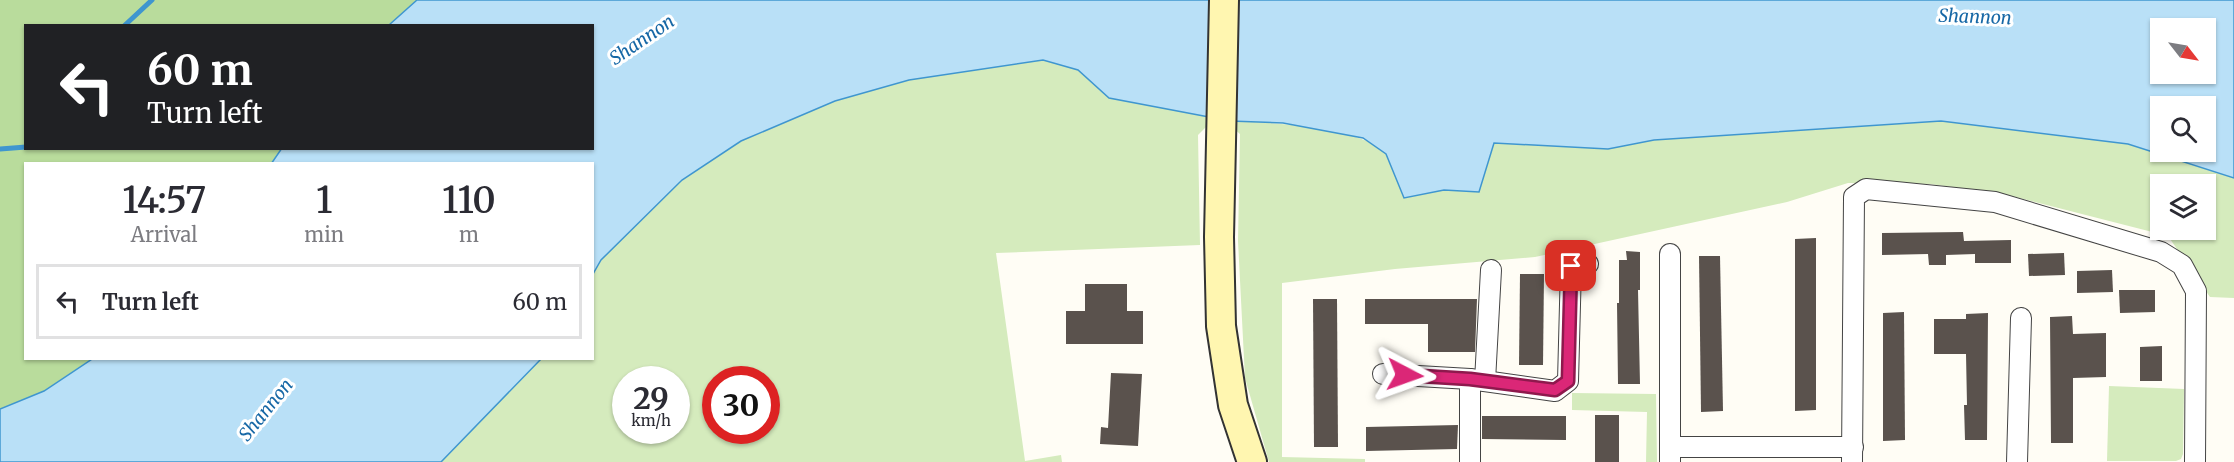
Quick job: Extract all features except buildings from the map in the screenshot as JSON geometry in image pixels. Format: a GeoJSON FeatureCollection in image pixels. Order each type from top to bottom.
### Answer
{"type":"FeatureCollection","features":[{"type":"Feature","properties":{"kind":"main road"},"geometry":{"type":"LineString","coordinates":[[1224,0],[1219,237],[1221,326],[1233,405],[1252,462]]}},
{"type":"Feature","properties":{"kind":"street"},"geometry":{"type":"LineString","coordinates":[[1670,254],[1670,454],[1853,455],[1854,197],[1866,189],[1995,202],[2161,252],[2182,265],[2196,291],[2195,462]]}},
{"type":"Feature","properties":{"kind":"street"},"geometry":{"type":"LineString","coordinates":[[1383,374],[1477,380],[1555,390],[1568,381],[1572,265]]}},
{"type":"Feature","properties":{"kind":"street"},"geometry":{"type":"LineString","coordinates":[[1470,462],[1477,380],[1491,270]]}},
{"type":"Feature","properties":{"kind":"street"},"geometry":{"type":"LineString","coordinates":[[2017,462],[2020,318]]}},
{"type":"Feature","properties":{"kind":"green space"},"geometry":{"type":"Polygon","coordinates":[[[0,0],[417,0],[390,24],[24,24],[24,150],[281,150],[272,162],[24,162],[24,360],[90,360],[44,391],[0,409],[0,0]]]}},
{"type":"Feature","properties":{"kind":"green space"},"geometry":{"type":"Polygon","coordinates":[[[1043,60],[1078,70],[1109,98],[1207,116],[1206,127],[1198,135],[1200,245],[996,253],[1025,461],[1061,455],[1062,462],[441,462],[540,360],[594,360],[594,272],[601,260],[682,180],[741,141],[835,101],[909,80],[1043,60]]]}},
{"type":"Feature","properties":{"kind":"green space"},"geometry":{"type":"Polygon","coordinates":[[[1230,121],[1314,128],[1359,138],[1376,146],[1387,155],[1405,198],[1444,190],[1479,192],[1494,143],[1608,149],[1654,140],[1941,121],[2128,144],[2150,151],[2150,162],[2184,162],[2234,178],[2234,298],[2210,297],[2171,240],[2216,240],[2216,174],[2150,174],[2150,231],[2004,194],[1930,184],[1848,183],[1787,202],[1535,257],[1395,269],[1282,283],[1282,457],[1365,459],[1365,462],[1269,462],[1245,378],[1238,241],[1240,134],[1233,128],[1230,121]]]}},
{"type":"Feature","properties":{"kind":"green space"},"geometry":{"type":"Polygon","coordinates":[[[2109,386],[2184,389],[2181,459],[2176,461],[2107,461],[2109,386]]]}},
{"type":"Feature","properties":{"kind":"green space"},"geometry":{"type":"Polygon","coordinates":[[[1572,393],[1656,394],[1657,462],[1646,462],[1647,412],[1572,410],[1572,393]]]}},
{"type":"Feature","properties":{"kind":"water","name":"Shannon"},"geometry":{"type":"Polygon","coordinates":[[[417,0],[2234,0],[2234,178],[2184,162],[2216,162],[2216,96],[2150,96],[2150,151],[2128,144],[1941,121],[1654,140],[1608,149],[1494,143],[1479,192],[1444,190],[1404,198],[1386,154],[1363,138],[1283,123],[1230,121],[1109,98],[1078,70],[1043,60],[909,80],[835,101],[741,141],[682,180],[601,260],[594,272],[594,162],[272,162],[281,150],[594,150],[594,24],[390,24],[417,0]]]}},
{"type":"Feature","properties":{"kind":"water","name":"Shannon"},"geometry":{"type":"Polygon","coordinates":[[[90,360],[540,360],[441,462],[0,462],[0,409],[44,391],[90,360]]]}},
{"type":"Feature","properties":{"kind":"waterway"},"geometry":{"type":"LineString","coordinates":[[126,24],[152,0]]}},
{"type":"Feature","properties":{"kind":"waterway"},"geometry":{"type":"LineString","coordinates":[[0,149],[24,147]]}},
{"type":"Feature","properties":{"kind":"route"},"geometry":{"type":"LineString","coordinates":[[1405,375],[1470,379],[1555,390],[1568,381],[1571,266]]}}]}
